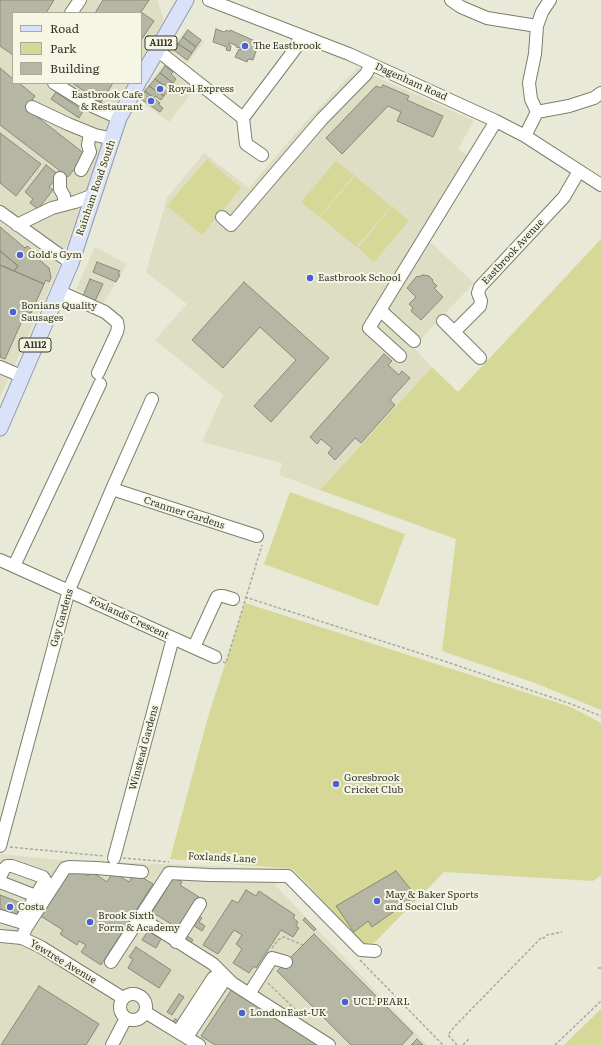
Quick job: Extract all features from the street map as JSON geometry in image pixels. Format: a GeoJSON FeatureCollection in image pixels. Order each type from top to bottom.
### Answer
{"type":"FeatureCollection","features":[{"type":"Feature","properties":{"kind":"main road","name":"A1112"},"geometry":{"type":"LineString","coordinates":[[142,76],[186,0]]}},
{"type":"Feature","properties":{"kind":"main road","name":"Rainham Road South"},"geometry":{"type":"LineString","coordinates":[[0,428],[21,376],[71,263],[119,118],[137,84]]}},
{"type":"Feature","properties":{"kind":"street"},"geometry":{"type":"LineString","coordinates":[[72,12],[80,0]]}},
{"type":"Feature","properties":{"kind":"street","name":"Dagenham Road"},"geometry":{"type":"LineString","coordinates":[[209,0],[349,54],[496,121],[525,136],[601,185]]}},
{"type":"Feature","properties":{"kind":"street"},"geometry":{"type":"LineString","coordinates":[[451,0],[461,7],[487,18],[537,26]]}},
{"type":"Feature","properties":{"kind":"street"},"geometry":{"type":"LineString","coordinates":[[537,112],[531,99],[529,83],[535,54],[537,26],[542,12],[550,0]]}},
{"type":"Feature","properties":{"kind":"street"},"geometry":{"type":"LineString","coordinates":[[262,155],[246,144],[243,118],[295,49],[300,36]]}},
{"type":"Feature","properties":{"kind":"street"},"geometry":{"type":"LineString","coordinates":[[157,50],[243,118]]}},
{"type":"Feature","properties":{"kind":"street"},"geometry":{"type":"LineString","coordinates":[[222,217],[232,225],[322,120],[366,74],[372,64]]}},
{"type":"Feature","properties":{"kind":"street"},"geometry":{"type":"LineString","coordinates":[[56,84],[88,104],[119,118]]}},
{"type":"Feature","properties":{"kind":"street"},"geometry":{"type":"LineString","coordinates":[[537,112],[569,106],[594,98],[601,93]]}},
{"type":"Feature","properties":{"kind":"street"},"geometry":{"type":"LineString","coordinates":[[32,107],[90,133],[113,139]]}},
{"type":"Feature","properties":{"kind":"street"},"geometry":{"type":"LineString","coordinates":[[525,136],[537,112]]}},
{"type":"Feature","properties":{"kind":"street"},"geometry":{"type":"LineString","coordinates":[[400,356],[369,328],[496,121]]}},
{"type":"Feature","properties":{"kind":"street"},"geometry":{"type":"LineString","coordinates":[[82,170],[90,152],[88,145],[90,133]]}},
{"type":"Feature","properties":{"kind":"street","name":"Eastbrook Avenue"},"geometry":{"type":"LineString","coordinates":[[454,332],[480,306],[481,301],[478,293],[480,287],[564,197],[579,171]]}},
{"type":"Feature","properties":{"kind":"street"},"geometry":{"type":"LineString","coordinates":[[60,178],[60,189],[64,196],[64,205]]}},
{"type":"Feature","properties":{"kind":"street"},"geometry":{"type":"LineString","coordinates":[[17,225],[52,208],[94,195]]}},
{"type":"Feature","properties":{"kind":"street"},"geometry":{"type":"LineString","coordinates":[[0,212],[71,263]]}},
{"type":"Feature","properties":{"kind":"street"},"geometry":{"type":"LineString","coordinates":[[14,566],[99,379],[118,327],[116,322],[105,312],[58,291]]}},
{"type":"Feature","properties":{"kind":"street"},"geometry":{"type":"LineString","coordinates":[[380,310],[414,341]]}},
{"type":"Feature","properties":{"kind":"street"},"geometry":{"type":"LineString","coordinates":[[443,321],[480,358]]}},
{"type":"Feature","properties":{"kind":"street"},"geometry":{"type":"LineString","coordinates":[[1,370],[21,376]]}},
{"type":"Feature","properties":{"kind":"street","name":"Gay Gardens"},"geometry":{"type":"LineString","coordinates":[[0,846],[69,590],[152,400]]}},
{"type":"Feature","properties":{"kind":"street","name":"Cranmer Gardens"},"geometry":{"type":"LineString","coordinates":[[112,489],[257,536]]}},
{"type":"Feature","properties":{"kind":"street","name":"Foxlands Crescent"},"geometry":{"type":"LineString","coordinates":[[0,560],[215,657]]}},
{"type":"Feature","properties":{"kind":"street"},"geometry":{"type":"LineString","coordinates":[[194,647],[217,597],[223,596],[232,599]]}},
{"type":"Feature","properties":{"kind":"street","name":"Winstead Gardens"},"geometry":{"type":"LineString","coordinates":[[114,858],[173,638]]}},
{"type":"Feature","properties":{"kind":"street"},"geometry":{"type":"LineString","coordinates":[[0,877],[4,866],[12,866],[44,878],[45,880],[20,922],[0,916]]}},
{"type":"Feature","properties":{"kind":"street"},"geometry":{"type":"LineString","coordinates":[[22,938],[26,928],[65,868],[91,868],[142,872]]}},
{"type":"Feature","properties":{"kind":"street"},"geometry":{"type":"LineString","coordinates":[[111,962],[169,872],[209,875],[288,876],[361,950],[375,951]]}},
{"type":"Feature","properties":{"kind":"street"},"geometry":{"type":"LineString","coordinates":[[0,882],[36,896]]}},
{"type":"Feature","properties":{"kind":"street"},"geometry":{"type":"LineString","coordinates":[[176,942],[200,904]]}},
{"type":"Feature","properties":{"kind":"street"},"geometry":{"type":"LineString","coordinates":[[139,917],[176,942],[213,964],[232,983],[329,1045]]}},
{"type":"Feature","properties":{"kind":"street","name":"Yewtree Avenue"},"geometry":{"type":"LineString","coordinates":[[0,936],[22,938],[41,947],[122,998]]}},
{"type":"Feature","properties":{"kind":"street"},"geometry":{"type":"LineString","coordinates":[[249,994],[272,958],[286,962]]}},
{"type":"Feature","properties":{"kind":"street"},"geometry":{"type":"LineString","coordinates":[[183,1035],[213,978],[222,974]]}},
{"type":"Feature","properties":{"kind":"street"},"geometry":{"type":"LineString","coordinates":[[134,993],[142,996],[146,1003],[146,1012],[144,1015],[137,1019],[129,1020],[122,1015],[120,1007],[122,998],[134,993]]}},
{"type":"Feature","properties":{"kind":"street"},"geometry":{"type":"LineString","coordinates":[[146,1012],[199,1045]]}},
{"type":"Feature","properties":{"kind":"street"},"geometry":{"type":"LineString","coordinates":[[112,1045],[126,1018]]}},
{"type":"Feature","properties":{"kind":"path"},"geometry":{"type":"LineString","coordinates":[[246,597],[441,660],[571,704],[601,716]]}},
{"type":"Feature","properties":{"kind":"path"},"geometry":{"type":"LineString","coordinates":[[0,846],[114,858],[169,862]]}},
{"type":"Feature","properties":{"kind":"path"},"geometry":{"type":"LineString","coordinates":[[457,1045],[448,1035],[455,1026],[542,937],[544,938],[547,935],[562,932]]}},
{"type":"Feature","properties":{"kind":"path"},"geometry":{"type":"LineString","coordinates":[[357,958],[442,1045]]}},
{"type":"Feature","properties":{"kind":"path"},"geometry":{"type":"LineString","coordinates":[[260,977],[297,1012]]}},
{"type":"Feature","properties":{"kind":"path"},"geometry":{"type":"LineString","coordinates":[[555,1045],[601,1001]]}},
{"type":"Feature","properties":{"kind":"path"},"geometry":{"type":"LineString","coordinates":[[463,1045],[469,1040]]}},
{"type":"Feature","properties":{"kind":"shaded area"},"geometry":{"type":"Polygon","coordinates":[[[0,0],[157,0],[164,20],[142,61],[142,12],[12,12],[12,84],[129,84],[109,124],[87,192],[57,272],[0,397],[0,0]]]}},
{"type":"Feature","properties":{"kind":"shaded area"},"geometry":{"type":"Polygon","coordinates":[[[186,29],[204,41],[188,63],[171,51],[186,29]]]}},
{"type":"Feature","properties":{"kind":"shaded area"},"geometry":{"type":"Polygon","coordinates":[[[169,58],[200,82],[169,122],[140,101],[144,90],[169,58]]]}},
{"type":"Feature","properties":{"kind":"shaded area","name":"Eastbrook School"},"geometry":{"type":"Polygon","coordinates":[[[357,68],[474,121],[458,149],[477,161],[428,240],[474,283],[413,347],[432,367],[320,490],[279,475],[282,463],[202,442],[223,395],[155,340],[187,304],[146,272],[167,198],[204,153],[249,188],[301,127],[357,68]]]}},
{"type":"Feature","properties":{"kind":"shaded area"},"geometry":{"type":"Polygon","coordinates":[[[95,247],[127,264],[103,304],[83,296],[84,293],[76,289],[95,247]]]}},
{"type":"Feature","properties":{"kind":"shaded area"},"geometry":{"type":"Polygon","coordinates":[[[0,854],[59,860],[285,869],[285,876],[275,885],[427,1045],[0,1045],[0,944],[16,945],[23,931],[0,930],[0,854]]]}},
{"type":"Feature","properties":{"kind":"green space"},"geometry":{"type":"Polygon","coordinates":[[[207,159],[241,188],[202,235],[167,206],[207,159]]]}},
{"type":"Feature","properties":{"kind":"green space"},"geometry":{"type":"Polygon","coordinates":[[[336,161],[354,175],[319,217],[301,202],[336,161]]]}},
{"type":"Feature","properties":{"kind":"green space"},"geometry":{"type":"Polygon","coordinates":[[[355,176],[391,206],[356,247],[320,217],[355,176]]]}},
{"type":"Feature","properties":{"kind":"green space"},"geometry":{"type":"Polygon","coordinates":[[[392,206],[409,221],[374,262],[358,248],[392,206]]]}},
{"type":"Feature","properties":{"kind":"green space"},"geometry":{"type":"Polygon","coordinates":[[[601,239],[601,710],[535,683],[442,651],[456,539],[320,490],[432,367],[458,392],[601,239]]]}},
{"type":"Feature","properties":{"kind":"green space"},"geometry":{"type":"Polygon","coordinates":[[[290,492],[405,534],[378,606],[264,564],[290,492]]]}},
{"type":"Feature","properties":{"kind":"green space"},"geometry":{"type":"Polygon","coordinates":[[[245,603],[571,707],[601,723],[601,875],[593,881],[444,872],[374,943],[363,944],[293,869],[170,859],[208,717],[245,603]]]}},
{"type":"Feature","properties":{"kind":"green space"},"geometry":{"type":"Polygon","coordinates":[[[601,1009],[601,1045],[564,1045],[601,1009]]]}},
{"type":"Feature","properties":{"kind":"building"},"geometry":{"type":"Polygon","coordinates":[[[0,0],[54,0],[47,12],[12,12],[12,54],[0,46],[0,0]]]}},
{"type":"Feature","properties":{"kind":"building"},"geometry":{"type":"Polygon","coordinates":[[[103,0],[149,0],[141,12],[96,12],[103,0]]]}},
{"type":"Feature","properties":{"kind":"building"},"geometry":{"type":"Polygon","coordinates":[[[142,13],[154,21],[142,39],[142,13]]]}},
{"type":"Feature","properties":{"kind":"building","name":"The Eastbrook"},"geometry":{"type":"Polygon","coordinates":[[[216,29],[224,32],[227,30],[229,32],[230,30],[255,41],[253,46],[257,48],[253,60],[248,59],[247,62],[235,57],[239,49],[241,50],[241,48],[236,47],[236,45],[229,43],[231,46],[230,51],[226,50],[227,47],[213,42],[216,29]]]}},
{"type":"Feature","properties":{"kind":"building"},"geometry":{"type":"Polygon","coordinates":[[[188,30],[201,40],[196,47],[183,37],[188,30]]]}},
{"type":"Feature","properties":{"kind":"building"},"geometry":{"type":"Polygon","coordinates":[[[183,37],[196,47],[192,53],[178,44],[183,37]]]}},
{"type":"Feature","properties":{"kind":"building"},"geometry":{"type":"Polygon","coordinates":[[[178,44],[192,53],[187,60],[174,50],[178,44]]]}},
{"type":"Feature","properties":{"kind":"building"},"geometry":{"type":"Polygon","coordinates":[[[165,66],[173,72],[171,74],[176,79],[173,83],[160,73],[165,66]]]}},
{"type":"Feature","properties":{"kind":"building"},"geometry":{"type":"Polygon","coordinates":[[[0,68],[12,78],[12,84],[20,84],[35,96],[26,108],[86,155],[68,177],[0,125],[0,68]]]}},
{"type":"Feature","properties":{"kind":"building"},"geometry":{"type":"Polygon","coordinates":[[[160,73],[173,83],[169,88],[155,79],[160,73]]]}},
{"type":"Feature","properties":{"kind":"building","name":"Royal Express"},"geometry":{"type":"Polygon","coordinates":[[[155,79],[163,85],[162,87],[167,92],[164,96],[149,86],[155,79]]]}},
{"type":"Feature","properties":{"kind":"building"},"geometry":{"type":"Polygon","coordinates":[[[74,84],[112,84],[101,102],[74,84]]]}},
{"type":"Feature","properties":{"kind":"building"},"geometry":{"type":"Polygon","coordinates":[[[383,85],[409,96],[407,100],[443,116],[433,137],[397,121],[401,112],[388,106],[342,154],[326,138],[376,86],[381,88],[383,85]]]}},
{"type":"Feature","properties":{"kind":"building"},"geometry":{"type":"Polygon","coordinates":[[[149,86],[164,96],[161,100],[155,96],[154,98],[145,91],[149,86]]]}},
{"type":"Feature","properties":{"kind":"building","name":"Eastbrook Cafe & Restaurant"},"geometry":{"type":"Polygon","coordinates":[[[145,91],[160,103],[158,104],[163,108],[160,112],[141,99],[145,91]]]}},
{"type":"Feature","properties":{"kind":"building"},"geometry":{"type":"Polygon","coordinates":[[[56,92],[83,111],[79,118],[51,99],[56,92]]]}},
{"type":"Feature","properties":{"kind":"building"},"geometry":{"type":"Polygon","coordinates":[[[0,133],[41,164],[16,196],[0,183],[0,133]]]}},
{"type":"Feature","properties":{"kind":"building"},"geometry":{"type":"Polygon","coordinates":[[[46,165],[59,175],[49,187],[53,190],[38,209],[30,203],[33,199],[25,192],[46,165]]]}},
{"type":"Feature","properties":{"kind":"building","name":"Gold's Gym"},"geometry":{"type":"Polygon","coordinates":[[[0,227],[25,248],[27,246],[37,254],[35,256],[49,268],[51,278],[49,282],[46,280],[44,284],[14,271],[18,266],[0,251],[0,227]]]}},
{"type":"Feature","properties":{"kind":"building"},"geometry":{"type":"Polygon","coordinates":[[[0,251],[18,266],[14,271],[0,265],[0,251]]]}},
{"type":"Feature","properties":{"kind":"building"},"geometry":{"type":"Polygon","coordinates":[[[97,262],[120,271],[118,274],[120,275],[116,282],[93,272],[97,262]]]}},
{"type":"Feature","properties":{"kind":"building","name":"Bonians Quality Sausages"},"geometry":{"type":"Polygon","coordinates":[[[0,265],[44,284],[31,313],[26,312],[5,359],[0,357],[0,265]]]}},
{"type":"Feature","properties":{"kind":"building"},"geometry":{"type":"Polygon","coordinates":[[[417,276],[429,276],[433,280],[432,281],[437,286],[434,288],[443,297],[421,320],[411,311],[413,308],[409,304],[416,297],[407,288],[417,276]]]}},
{"type":"Feature","properties":{"kind":"building"},"geometry":{"type":"Polygon","coordinates":[[[90,279],[103,284],[95,301],[83,296],[90,279]]]}},
{"type":"Feature","properties":{"kind":"building"},"geometry":{"type":"Polygon","coordinates":[[[244,282],[329,358],[271,422],[254,406],[296,360],[260,327],[223,368],[192,340],[244,282]]]}},
{"type":"Feature","properties":{"kind":"building"},"geometry":{"type":"Polygon","coordinates":[[[384,354],[392,361],[388,365],[399,375],[402,371],[410,378],[390,400],[395,405],[361,443],[355,438],[335,460],[328,453],[332,448],[321,439],[317,444],[310,437],[384,354]]]}},
{"type":"Feature","properties":{"kind":"building","name":"Brook Sixth Form & Academy"},"geometry":{"type":"Polygon","coordinates":[[[76,869],[88,876],[91,871],[107,882],[113,872],[129,882],[135,873],[153,884],[101,965],[81,952],[86,945],[79,941],[77,945],[60,934],[63,930],[39,915],[69,871],[73,874],[76,869]]]}},
{"type":"Feature","properties":{"kind":"building","name":"May & Baker Sports and Social Club"},"geometry":{"type":"Polygon","coordinates":[[[396,871],[416,896],[372,927],[368,921],[354,932],[336,906],[396,871]]]}},
{"type":"Feature","properties":{"kind":"building"},"geometry":{"type":"Polygon","coordinates":[[[174,877],[182,882],[180,885],[199,897],[179,929],[152,912],[174,877]]]}},
{"type":"Feature","properties":{"kind":"building"},"geometry":{"type":"Polygon","coordinates":[[[246,890],[256,896],[259,891],[295,915],[293,918],[298,922],[296,926],[299,928],[293,937],[281,930],[256,968],[254,966],[249,973],[233,963],[242,949],[236,944],[242,935],[234,930],[218,954],[203,945],[232,900],[238,903],[246,890]]]}},
{"type":"Feature","properties":{"kind":"building","name":"Costa"},"geometry":{"type":"Polygon","coordinates":[[[0,895],[21,903],[16,917],[0,912],[0,895]]]}},
{"type":"Feature","properties":{"kind":"building"},"geometry":{"type":"Polygon","coordinates":[[[195,914],[202,918],[199,922],[205,926],[202,931],[190,923],[195,914]]]}},
{"type":"Feature","properties":{"kind":"building"},"geometry":{"type":"Polygon","coordinates":[[[305,918],[316,929],[314,931],[303,920],[305,918]]]}},
{"type":"Feature","properties":{"kind":"building"},"geometry":{"type":"Polygon","coordinates":[[[148,931],[161,939],[156,948],[142,940],[148,931]]]}},
{"type":"Feature","properties":{"kind":"building","name":"UCL PEARL"},"geometry":{"type":"Polygon","coordinates":[[[314,934],[413,1033],[402,1045],[351,1045],[277,971],[314,934]]]}},
{"type":"Feature","properties":{"kind":"building"},"geometry":{"type":"Polygon","coordinates":[[[186,935],[193,940],[189,945],[182,941],[186,935]]]}},
{"type":"Feature","properties":{"kind":"building"},"geometry":{"type":"Polygon","coordinates":[[[136,947],[171,970],[159,988],[128,968],[133,959],[129,957],[136,947]]]}},
{"type":"Feature","properties":{"kind":"building"},"geometry":{"type":"Polygon","coordinates":[[[39,986],[99,1024],[86,1045],[1,1045],[39,986]]]}},
{"type":"Feature","properties":{"kind":"building","name":"LondonEast-UK"},"geometry":{"type":"Polygon","coordinates":[[[232,989],[317,1045],[215,1045],[201,1036],[232,989]]]}},
{"type":"Feature","properties":{"kind":"building"},"geometry":{"type":"Polygon","coordinates":[[[179,994],[184,997],[172,1015],[167,1012],[179,994]]]}},
{"type":"Feature","properties":{"kind":"building"},"geometry":{"type":"Polygon","coordinates":[[[175,1019],[179,1021],[177,1024],[173,1022],[175,1019]]]}},
{"type":"Feature","properties":{"kind":"building"},"geometry":{"type":"Polygon","coordinates":[[[417,1039],[423,1045],[411,1045],[417,1039]]]}},
{"type":"Feature","properties":{"kind":"place","name":"The Eastbrook"},"geometry":{"type":"Point","coordinates":[245,46]}},
{"type":"Feature","properties":{"kind":"place","name":"Royal Express"},"geometry":{"type":"Point","coordinates":[160,89]}},
{"type":"Feature","properties":{"kind":"place","name":"Eastbrook Cafe & Restaurant"},"geometry":{"type":"Point","coordinates":[151,101]}},
{"type":"Feature","properties":{"kind":"place","name":"Gold's Gym"},"geometry":{"type":"Point","coordinates":[20,255]}},
{"type":"Feature","properties":{"kind":"place","name":"Eastbrook School"},"geometry":{"type":"Point","coordinates":[310,278]}},
{"type":"Feature","properties":{"kind":"place","name":"Bonians Quality Sausages"},"geometry":{"type":"Point","coordinates":[13,312]}},
{"type":"Feature","properties":{"kind":"place","name":"Goresbrook Cricket Club"},"geometry":{"type":"Point","coordinates":[336,784]}},
{"type":"Feature","properties":{"kind":"place","name":"May & Baker Sports and Social Club"},"geometry":{"type":"Point","coordinates":[377,901]}},
{"type":"Feature","properties":{"kind":"place","name":"Costa"},"geometry":{"type":"Point","coordinates":[10,907]}},
{"type":"Feature","properties":{"kind":"place","name":"Brook Sixth Form & Academy"},"geometry":{"type":"Point","coordinates":[90,922]}},
{"type":"Feature","properties":{"kind":"place","name":"UCL PEARL"},"geometry":{"type":"Point","coordinates":[345,1002]}},
{"type":"Feature","properties":{"kind":"place","name":"LondonEast-UK"},"geometry":{"type":"Point","coordinates":[242,1013]}}]}
